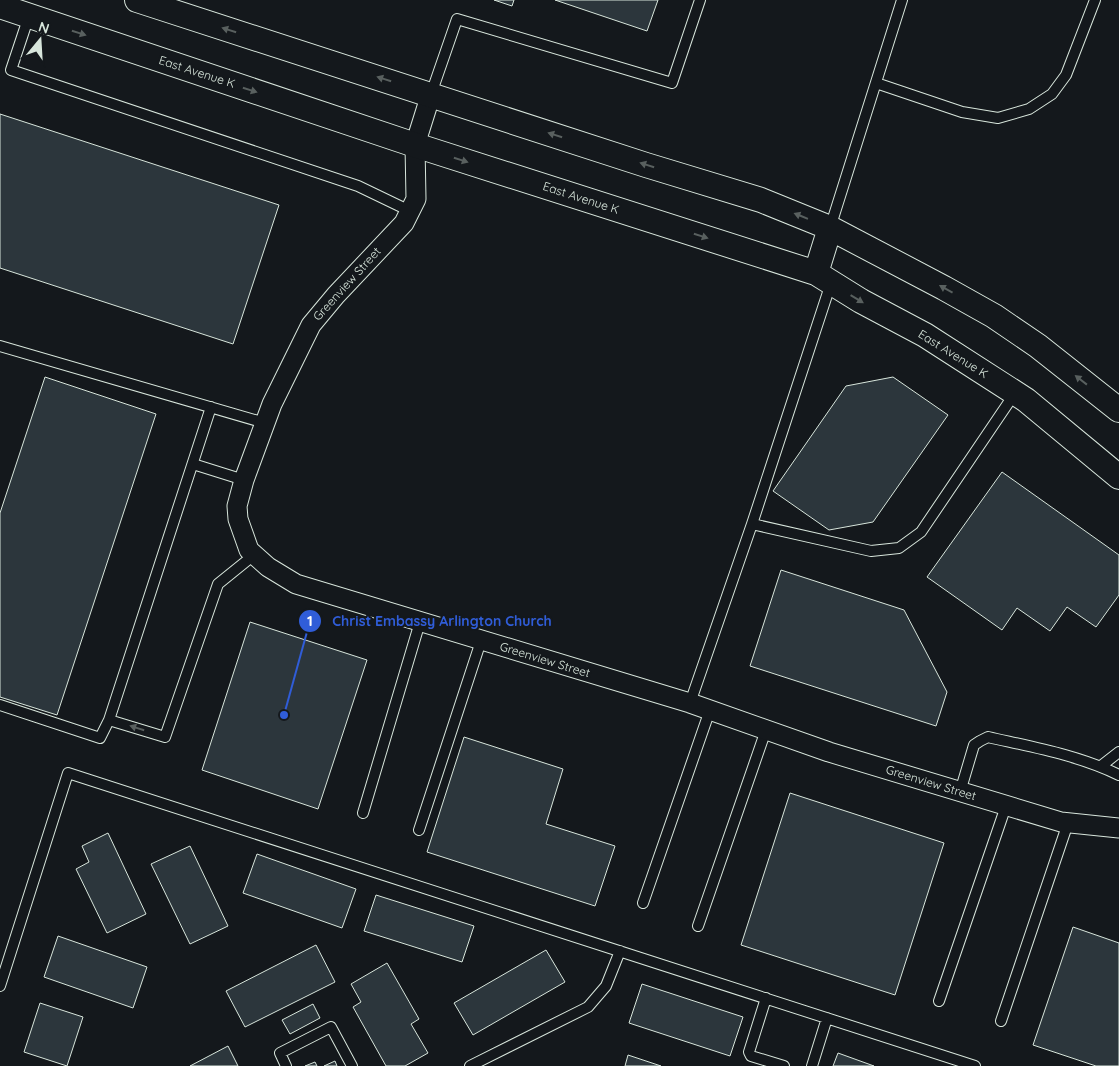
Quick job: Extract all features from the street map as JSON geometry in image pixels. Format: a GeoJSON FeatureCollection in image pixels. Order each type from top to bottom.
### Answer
{"type":"FeatureCollection","features":[{"type":"Feature","properties":{"kind":"street"},"geometry":{"type":"LineString","coordinates":[[137,0],[646,165],[761,200],[830,228],[994,316],[1038,346],[1119,410]]}},
{"type":"Feature","properties":{"kind":"street","name":"East Avenue K"},"geometry":{"type":"LineString","coordinates":[[0,6],[415,145],[823,278],[861,301],[925,335],[1026,400],[1119,477]]}},
{"type":"Feature","properties":{"kind":"street","name":"Greenview Street"},"geometry":{"type":"LineString","coordinates":[[430,94],[415,145],[416,199],[410,212],[404,223],[336,294],[311,324],[272,404],[244,480],[237,506],[238,520],[249,550],[268,567],[296,584],[690,703],[829,752],[1006,806],[1068,823],[1119,828]]}},
{"type":"Feature","properties":{"kind":"street"},"geometry":{"type":"LineString","coordinates":[[823,278],[830,228]]}},
{"type":"Feature","properties":{"kind":"lane"},"geometry":{"type":"LineString","coordinates":[[430,94],[458,19],[672,83],[700,0]]}},
{"type":"Feature","properties":{"kind":"lane"},"geometry":{"type":"LineString","coordinates":[[830,228],[902,0]]}},
{"type":"Feature","properties":{"kind":"lane"},"geometry":{"type":"LineString","coordinates":[[876,83],[962,112],[998,118],[1029,109],[1052,94],[1066,74],[1095,0]]}},
{"type":"Feature","properties":{"kind":"lane"},"geometry":{"type":"LineString","coordinates":[[29,16],[11,70],[358,186],[410,212]]}},
{"type":"Feature","properties":{"kind":"lane"},"geometry":{"type":"LineString","coordinates":[[690,703],[752,524],[823,278]]}},
{"type":"Feature","properties":{"kind":"lane"},"geometry":{"type":"LineString","coordinates":[[0,346],[265,423]]}},
{"type":"Feature","properties":{"kind":"lane"},"geometry":{"type":"LineString","coordinates":[[752,524],[871,551],[899,548],[921,532],[1015,393]]}},
{"type":"Feature","properties":{"kind":"lane"},"geometry":{"type":"LineString","coordinates":[[0,705],[100,738],[109,720],[211,407]]}},
{"type":"Feature","properties":{"kind":"lane"},"geometry":{"type":"LineString","coordinates":[[193,464],[244,480]]}},
{"type":"Feature","properties":{"kind":"lane"},"geometry":{"type":"LineString","coordinates":[[109,720],[165,737],[218,584],[254,554]]}},
{"type":"Feature","properties":{"kind":"lane"},"geometry":{"type":"LineString","coordinates":[[363,813],[420,622]]}},
{"type":"Feature","properties":{"kind":"lane"},"geometry":{"type":"LineString","coordinates":[[419,830],[481,641]]}},
{"type":"Feature","properties":{"kind":"lane"},"geometry":{"type":"LineString","coordinates":[[643,903],[710,710]]}},
{"type":"Feature","properties":{"kind":"lane"},"geometry":{"type":"LineString","coordinates":[[698,926],[766,730]]}},
{"type":"Feature","properties":{"kind":"lane"},"geometry":{"type":"LineString","coordinates":[[960,792],[974,746],[980,740],[988,737],[1060,754],[1101,766],[1119,775]]}},
{"type":"Feature","properties":{"kind":"lane"},"geometry":{"type":"LineString","coordinates":[[1101,766],[1119,752]]}},
{"type":"Feature","properties":{"kind":"lane"},"geometry":{"type":"LineString","coordinates":[[0,986],[68,773],[974,1066]]}},
{"type":"Feature","properties":{"kind":"lane"},"geometry":{"type":"LineString","coordinates":[[939,1001],[1006,806]]}},
{"type":"Feature","properties":{"kind":"lane"},"geometry":{"type":"LineString","coordinates":[[1001,1020],[1068,823]]}},
{"type":"Feature","properties":{"kind":"lane"},"geometry":{"type":"LineString","coordinates":[[470,1066],[588,1007],[606,986],[620,951]]}},
{"type":"Feature","properties":{"kind":"lane"},"geometry":{"type":"LineString","coordinates":[[766,998],[749,1052],[751,1056],[784,1066]]}},
{"type":"Feature","properties":{"kind":"lane"},"geometry":{"type":"LineString","coordinates":[[812,1066],[827,1018]]}},
{"type":"Feature","properties":{"kind":"lane"},"geometry":{"type":"LineString","coordinates":[[286,1066],[280,1053],[331,1027],[352,1066]]}},
{"type":"Feature","properties":{"kind":"building"},"geometry":{"type":"Polygon","coordinates":[[[494,0],[514,0],[512,6],[494,0]]]}},
{"type":"Feature","properties":{"kind":"building"},"geometry":{"type":"Polygon","coordinates":[[[555,0],[658,0],[647,31],[555,0]]]}},
{"type":"Feature","properties":{"kind":"building"},"geometry":{"type":"Polygon","coordinates":[[[0,114],[279,205],[233,344],[0,268],[0,114]]]}},
{"type":"Feature","properties":{"kind":"building"},"geometry":{"type":"Polygon","coordinates":[[[45,377],[156,414],[57,715],[0,697],[0,513],[45,377]]]}},
{"type":"Feature","properties":{"kind":"building"},"geometry":{"type":"Polygon","coordinates":[[[893,377],[948,415],[873,522],[829,530],[773,491],[846,386],[893,377]]]}},
{"type":"Feature","properties":{"kind":"building"},"geometry":{"type":"Polygon","coordinates":[[[1002,472],[1119,555],[1119,595],[1096,627],[1067,607],[1050,631],[1017,608],[1002,630],[927,577],[1002,472]]]}},
{"type":"Feature","properties":{"kind":"building"},"geometry":{"type":"Polygon","coordinates":[[[781,570],[904,610],[947,692],[936,726],[750,666],[781,570]]]}},
{"type":"Feature","properties":{"kind":"building"},"geometry":{"type":"Polygon","coordinates":[[[250,622],[367,660],[318,809],[202,770],[250,622]]]}},
{"type":"Feature","properties":{"kind":"building"},"geometry":{"type":"Polygon","coordinates":[[[464,737],[563,769],[546,824],[615,846],[595,906],[427,852],[464,737]]]}},
{"type":"Feature","properties":{"kind":"building"},"geometry":{"type":"Polygon","coordinates":[[[790,793],[944,843],[895,995],[741,945],[790,793]]]}},
{"type":"Feature","properties":{"kind":"building"},"geometry":{"type":"Polygon","coordinates":[[[108,833],[146,914],[107,933],[76,869],[89,862],[82,846],[108,833]]]}},
{"type":"Feature","properties":{"kind":"building"},"geometry":{"type":"Polygon","coordinates":[[[190,846],[228,926],[190,944],[151,864],[190,846]]]}},
{"type":"Feature","properties":{"kind":"building"},"geometry":{"type":"Polygon","coordinates":[[[257,854],[356,889],[342,928],[243,893],[257,854]]]}},
{"type":"Feature","properties":{"kind":"building"},"geometry":{"type":"Polygon","coordinates":[[[376,895],[474,926],[462,962],[364,931],[376,895]]]}},
{"type":"Feature","properties":{"kind":"building"},"geometry":{"type":"Polygon","coordinates":[[[1073,927],[1119,943],[1119,1066],[1096,1066],[1033,1045],[1073,927]]]}},
{"type":"Feature","properties":{"kind":"building"},"geometry":{"type":"Polygon","coordinates":[[[58,936],[147,967],[133,1008],[44,977],[58,936]]]}},
{"type":"Feature","properties":{"kind":"building"},"geometry":{"type":"Polygon","coordinates":[[[316,945],[335,982],[245,1027],[226,991],[316,945]]]}},
{"type":"Feature","properties":{"kind":"building"},"geometry":{"type":"Polygon","coordinates":[[[546,950],[565,982],[473,1035],[454,1003],[546,950]]]}},
{"type":"Feature","properties":{"kind":"building"},"geometry":{"type":"Polygon","coordinates":[[[387,963],[419,1019],[411,1024],[428,1053],[405,1066],[386,1066],[353,1007],[361,1002],[351,984],[387,963]]]}},
{"type":"Feature","properties":{"kind":"building"},"geometry":{"type":"Polygon","coordinates":[[[642,984],[743,1017],[730,1056],[629,1023],[642,984]]]}},
{"type":"Feature","properties":{"kind":"building"},"geometry":{"type":"Polygon","coordinates":[[[40,1003],[83,1017],[67,1066],[24,1052],[40,1003]]]}},
{"type":"Feature","properties":{"kind":"building"},"geometry":{"type":"Polygon","coordinates":[[[313,1004],[320,1018],[290,1034],[282,1020],[313,1004]]]}},
{"type":"Feature","properties":{"kind":"building"},"geometry":{"type":"Polygon","coordinates":[[[228,1046],[238,1066],[190,1066],[228,1046]]]}},
{"type":"Feature","properties":{"kind":"building"},"geometry":{"type":"Polygon","coordinates":[[[838,1053],[874,1066],[833,1066],[838,1053]]]}},
{"type":"Feature","properties":{"kind":"building"},"geometry":{"type":"Polygon","coordinates":[[[628,1055],[661,1066],[625,1066],[628,1055]]]}},
{"type":"Feature","properties":{"kind":"building"},"geometry":{"type":"Polygon","coordinates":[[[335,1061],[337,1066],[324,1066],[335,1061]]]}},
{"type":"Feature","properties":{"kind":"building"},"geometry":{"type":"Polygon","coordinates":[[[315,1062],[317,1066],[305,1066],[315,1062]]]}},
{"type":"Feature","properties":{"kind":"place","name":"Christ Embassy Arlington Church"},"geometry":{"type":"Point","coordinates":[284,715]}}]}
